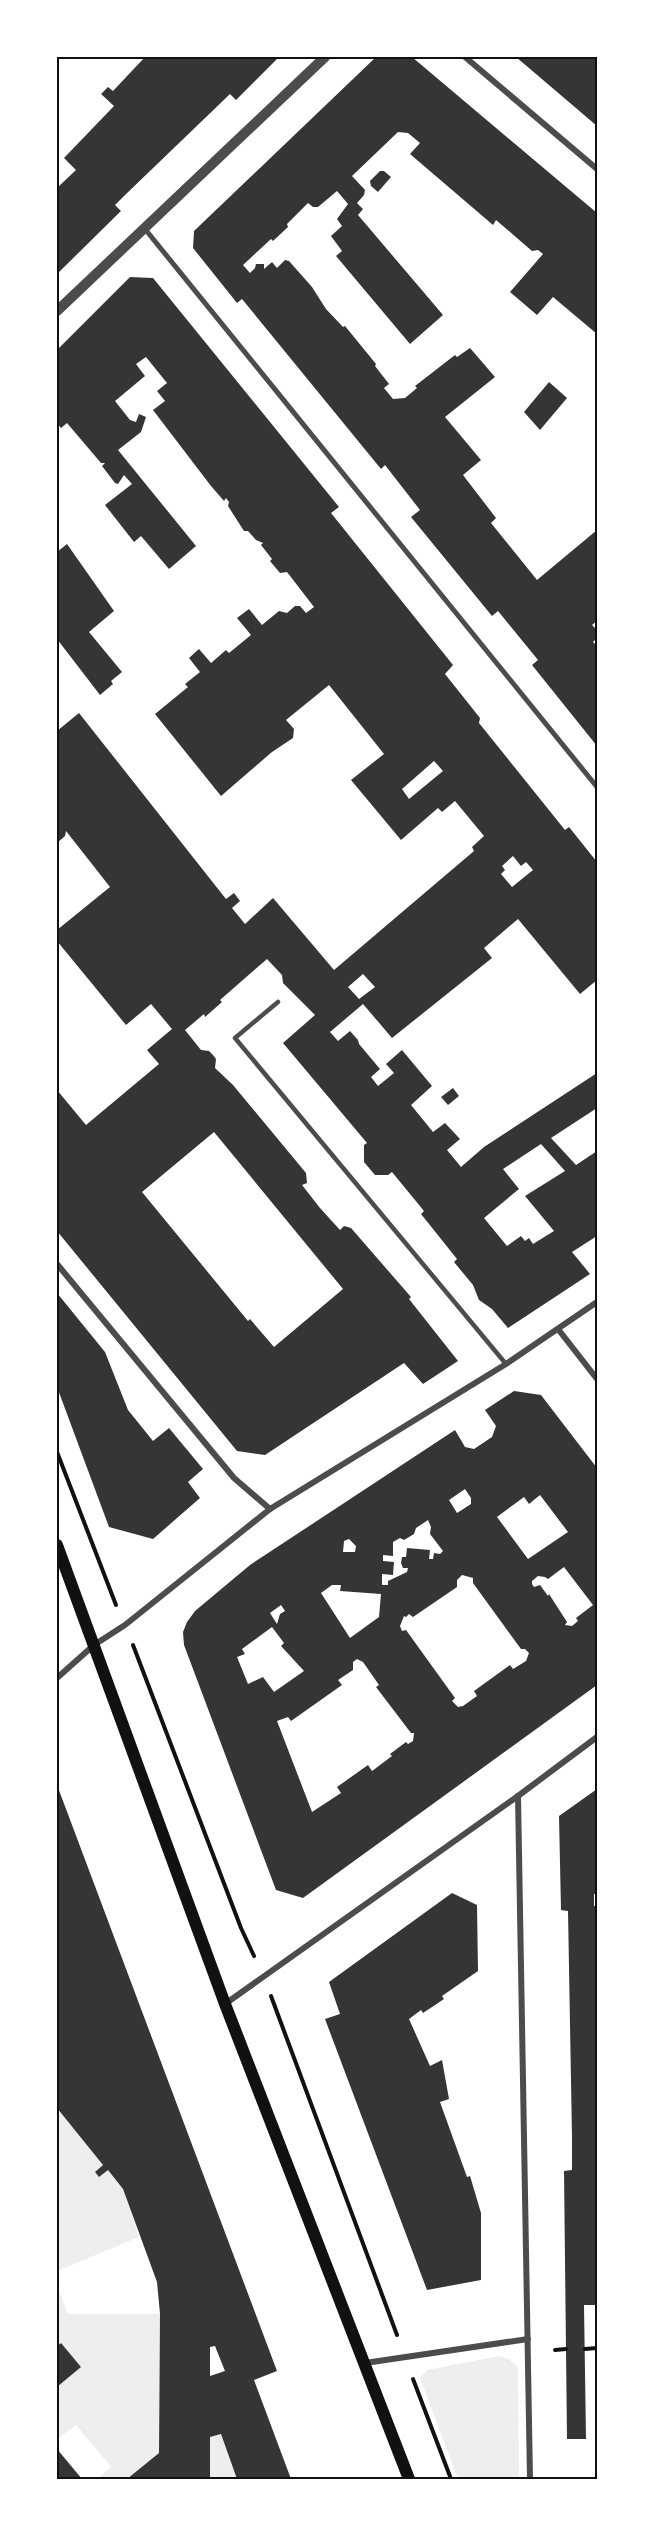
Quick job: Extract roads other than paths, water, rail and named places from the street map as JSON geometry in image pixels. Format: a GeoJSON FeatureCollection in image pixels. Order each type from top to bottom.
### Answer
{"type":"FeatureCollection","features":[{"type":"Feature","properties":{"kind":"main road"},"geometry":{"type":"LineString","coordinates":[[57,1545],[225,2004],[409,2479]]}},
{"type":"Feature","properties":{"kind":"street"},"geometry":{"type":"LineString","coordinates":[[57,311],[325,57]]}},
{"type":"Feature","properties":{"kind":"street"},"geometry":{"type":"LineString","coordinates":[[465,57],[597,169]]}},
{"type":"Feature","properties":{"kind":"street"},"geometry":{"type":"LineString","coordinates":[[145,229],[597,787]]}},
{"type":"Feature","properties":{"kind":"street"},"geometry":{"type":"LineString","coordinates":[[57,1264],[234,1478],[270,1509]]}},
{"type":"Feature","properties":{"kind":"street"},"geometry":{"type":"LineString","coordinates":[[57,1678],[94,1645],[125,1625],[270,1509],[507,1364],[597,1302]]}},
{"type":"Feature","properties":{"kind":"street"},"geometry":{"type":"LineString","coordinates":[[558,1329],[597,1379]]}},
{"type":"Feature","properties":{"kind":"street"},"geometry":{"type":"LineString","coordinates":[[225,2004],[518,1796],[597,1737]]}},
{"type":"Feature","properties":{"kind":"street"},"geometry":{"type":"LineString","coordinates":[[518,1796],[530,2479]]}},
{"type":"Feature","properties":{"kind":"street"},"geometry":{"type":"LineString","coordinates":[[364,2363],[528,2339]]}},
{"type":"Feature","properties":{"kind":"lane"},"geometry":{"type":"LineString","coordinates":[[278,1002],[235,1038],[507,1364]]}}]}
